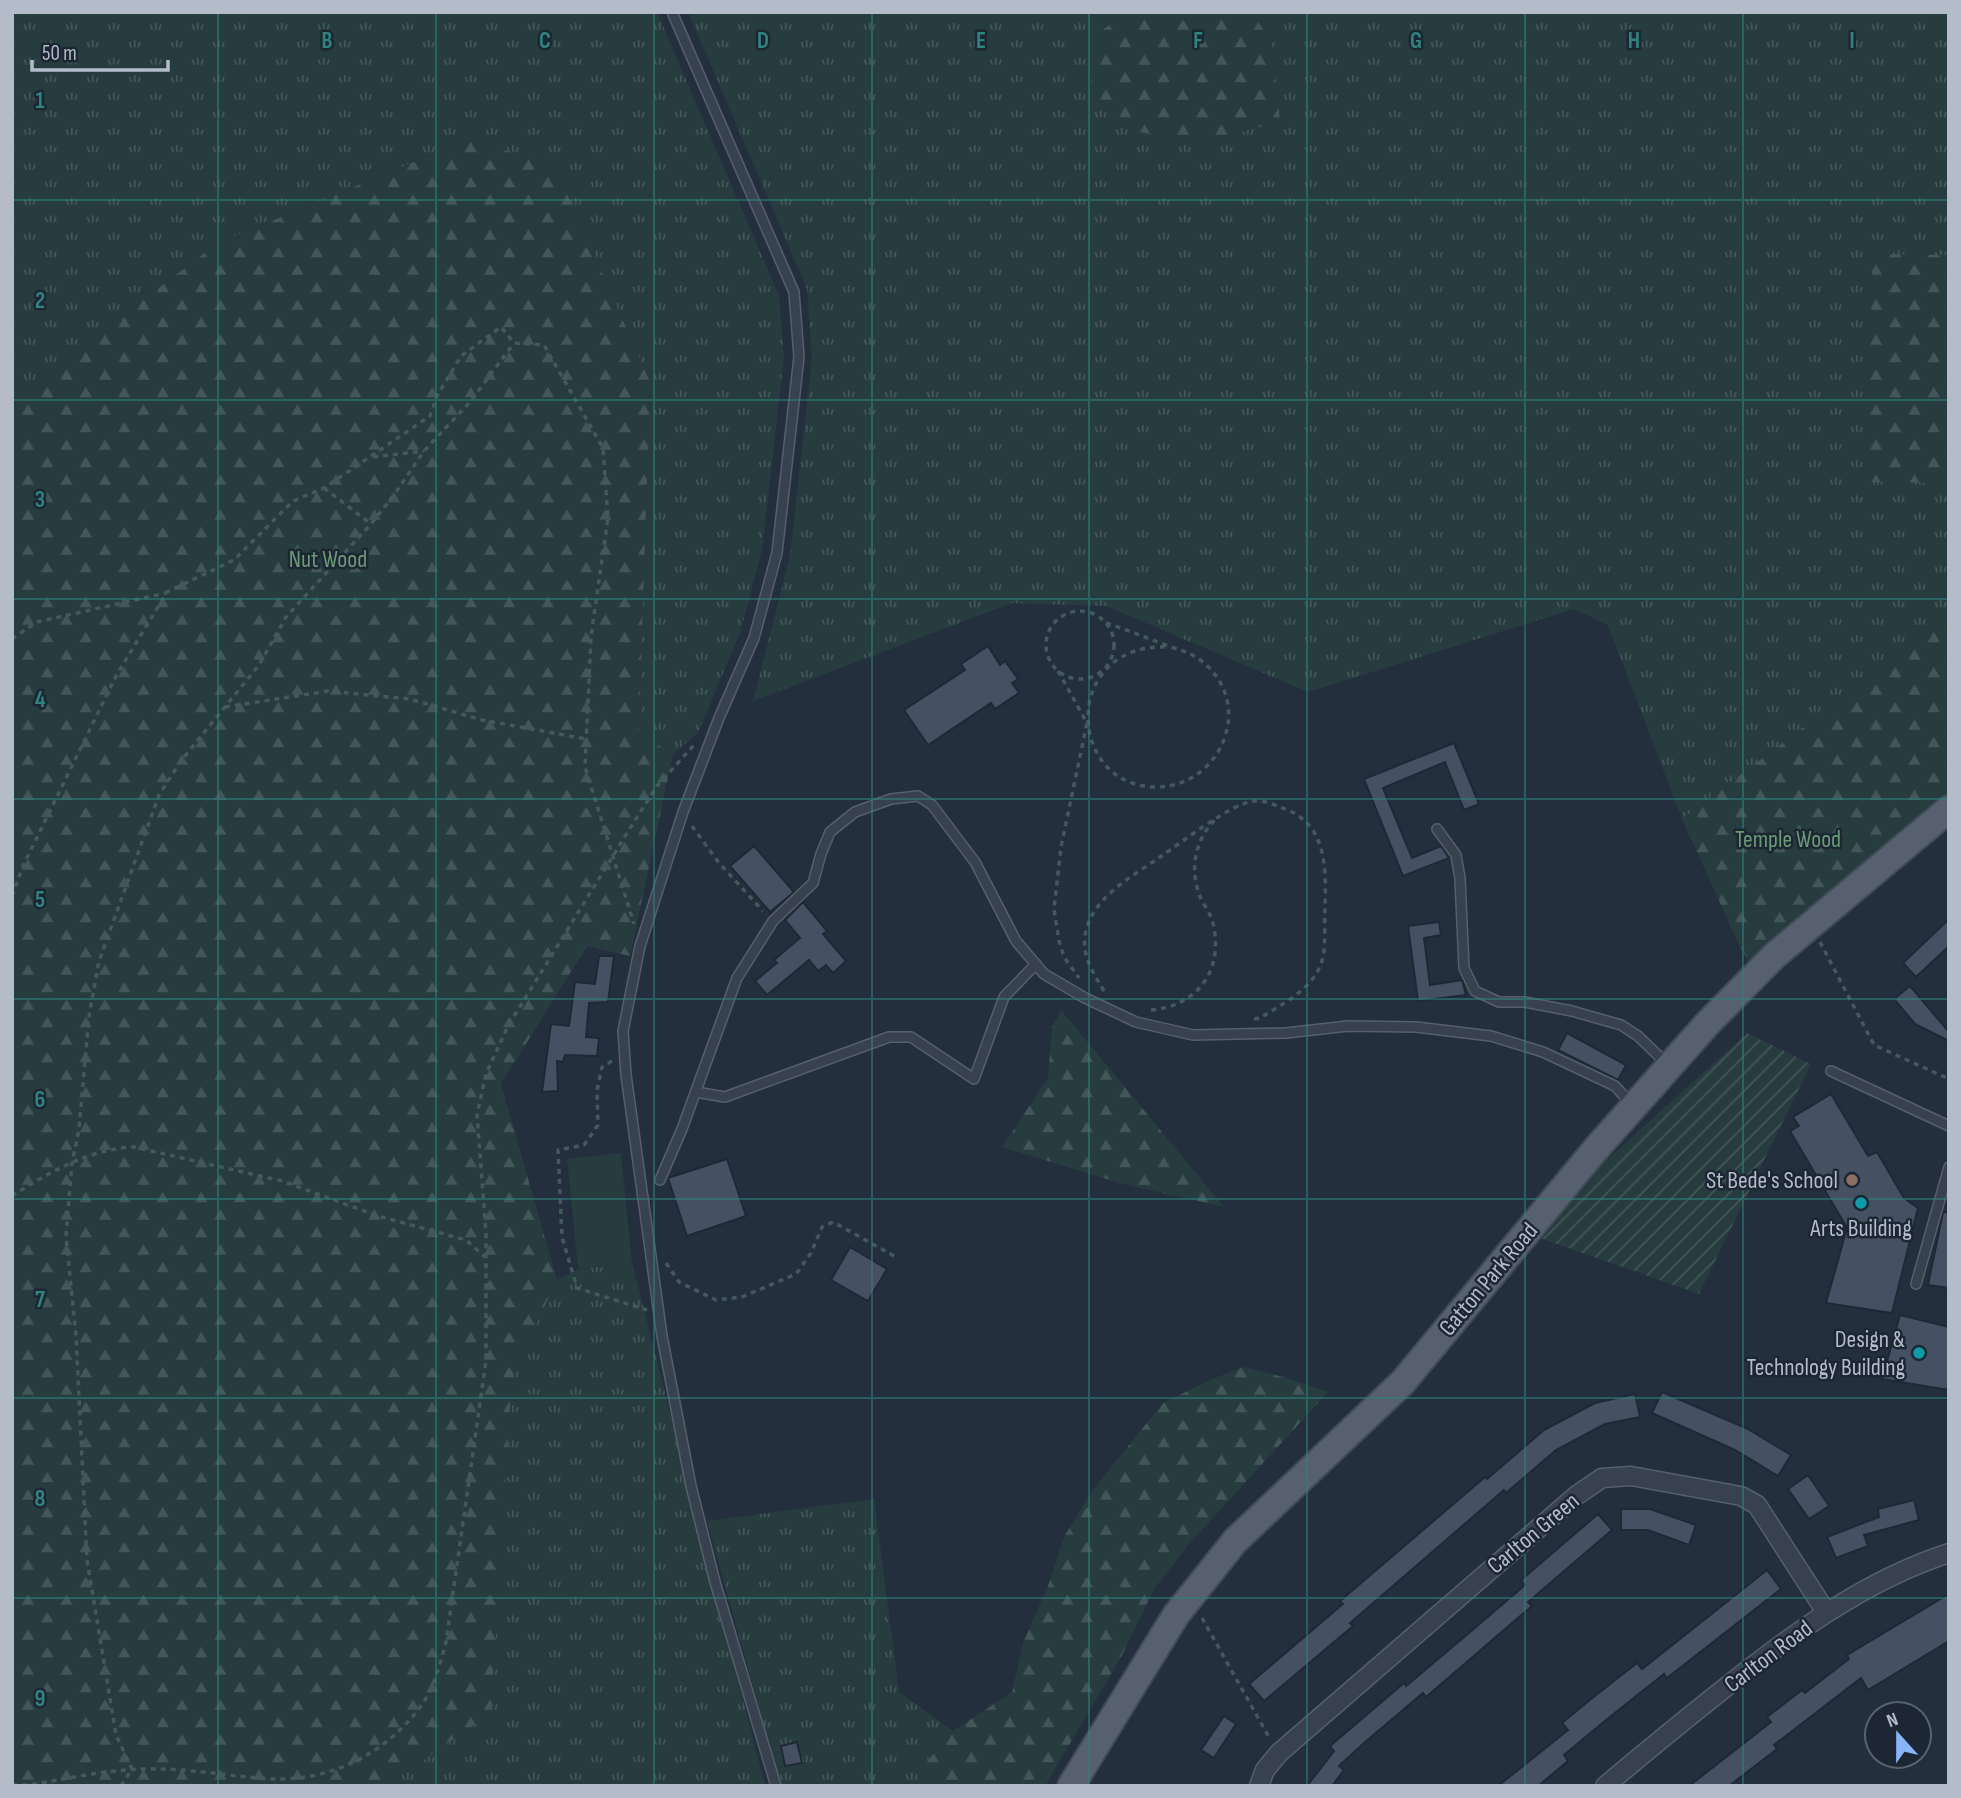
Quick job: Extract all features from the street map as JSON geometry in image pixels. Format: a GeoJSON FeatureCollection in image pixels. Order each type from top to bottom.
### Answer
{"type":"FeatureCollection","features":[{"type":"Feature","properties":{"kind":"main road","name":"Gatton Park Road"},"geometry":{"type":"LineString","coordinates":[[1070,1786],[1176,1615],[1235,1541],[1403,1382],[1634,1106],[1707,1024],[1756,974],[1949,808]]}},
{"type":"Feature","properties":{"kind":"street","name":"Carlton Green"},"geometry":{"type":"LineString","coordinates":[[1259,1786],[1265,1770],[1279,1753],[1577,1495],[1602,1478],[1631,1476],[1741,1496],[1757,1506],[1826,1612]]}},
{"type":"Feature","properties":{"kind":"street","name":"Carlton Road"},"geometry":{"type":"LineString","coordinates":[[1605,1786],[1769,1653],[1826,1612],[1896,1574],[1949,1553]]}},
{"type":"Feature","properties":{"kind":"lane"},"geometry":{"type":"LineString","coordinates":[[672,12],[794,292],[799,357],[776,553],[754,638],[719,718],[683,813],[640,946],[623,1031],[624,1053],[659,1314],[694,1498],[715,1582],[776,1786]]}},
{"type":"Feature","properties":{"kind":"lane"},"geometry":{"type":"LineString","coordinates":[[660,1180],[737,978],[773,921],[813,883],[830,832],[855,812],[891,799],[918,796],[932,805],[975,862],[1016,941],[1044,974],[1085,998],[1136,1022],[1193,1035],[1286,1033],[1348,1026],[1416,1027],[1491,1036],[1543,1052],[1615,1086],[1634,1106]]}},
{"type":"Feature","properties":{"kind":"lane"},"geometry":{"type":"LineString","coordinates":[[1437,829],[1456,855],[1460,878],[1464,968],[1475,990],[1499,1002],[1524,1002],[1572,1011],[1621,1025],[1645,1042],[1669,1066]]}},
{"type":"Feature","properties":{"kind":"lane"},"geometry":{"type":"LineString","coordinates":[[696,1091],[725,1097],[889,1037],[911,1037],[974,1079],[1004,997],[1036,964]]}},
{"type":"Feature","properties":{"kind":"lane"},"geometry":{"type":"LineString","coordinates":[[1831,1071],[1949,1126]]}},
{"type":"Feature","properties":{"kind":"lane"},"geometry":{"type":"LineString","coordinates":[[1916,1284],[1949,1167]]}},
{"type":"Feature","properties":{"kind":"path"},"geometry":{"type":"LineString","coordinates":[[12,639],[37,622],[167,592],[234,560],[293,501],[324,488],[430,416],[437,396],[460,356],[500,327],[514,343],[544,345],[603,448],[608,518],[591,636],[585,767],[640,946]]}},
{"type":"Feature","properties":{"kind":"path"},"geometry":{"type":"LineString","coordinates":[[132,1769],[116,1735],[87,1560],[76,1336],[66,1236],[89,1016],[99,961],[159,795],[181,761],[259,665],[286,617],[371,524],[424,451],[470,402],[514,343]]}},
{"type":"Feature","properties":{"kind":"path"},"geometry":{"type":"LineString","coordinates":[[371,457],[424,451]]}},
{"type":"Feature","properties":{"kind":"path"},"geometry":{"type":"LineString","coordinates":[[324,488],[371,524]]}},
{"type":"Feature","properties":{"kind":"path"},"geometry":{"type":"LineString","coordinates":[[12,896],[23,866],[117,676],[167,592]]}},
{"type":"Feature","properties":{"kind":"path"},"geometry":{"type":"LineString","coordinates":[[1076,611],[1097,615],[1106,622],[1188,652],[1204,663],[1217,678],[1226,696],[1229,715],[1226,734],[1219,753],[1206,768],[1190,779],[1171,786],[1152,787],[1132,783],[1115,773],[1101,759],[1091,742],[1087,723],[1051,663],[1046,641],[1056,621],[1076,611]]}},
{"type":"Feature","properties":{"kind":"path"},"geometry":{"type":"LineString","coordinates":[[1081,982],[1064,957],[1054,909],[1061,848],[1087,723],[1088,703],[1094,684],[1114,650],[1114,640],[1106,622]]}},
{"type":"Feature","properties":{"kind":"path"},"geometry":{"type":"LineString","coordinates":[[1058,671],[1077,679],[1097,675],[1119,657],[1135,650],[1169,646]]}},
{"type":"Feature","properties":{"kind":"path"},"geometry":{"type":"LineString","coordinates":[[225,707],[328,691],[410,699],[482,720],[586,739]]}},
{"type":"Feature","properties":{"kind":"path"},"geometry":{"type":"LineString","coordinates":[[12,1785],[132,1769],[277,1779],[309,1777],[348,1766],[396,1736],[422,1705],[438,1674],[446,1642],[486,1361],[486,1234],[477,1114],[486,1074],[508,1026],[657,786],[719,718]]}},
{"type":"Feature","properties":{"kind":"path"},"geometry":{"type":"LineString","coordinates":[[1107,997],[1086,961],[1086,929],[1095,910],[1111,892],[1216,819],[1242,804],[1254,801],[1270,803],[1294,812],[1315,831],[1322,848],[1326,873],[1322,957],[1313,979],[1283,1004],[1260,1018],[1250,1020]]}},
{"type":"Feature","properties":{"kind":"path"},"geometry":{"type":"LineString","coordinates":[[683,813],[719,863],[773,921]]}},
{"type":"Feature","properties":{"kind":"path"},"geometry":{"type":"LineString","coordinates":[[1154,1015],[1142,1011],[1169,1008],[1201,989],[1216,955],[1213,920],[1201,899],[1195,880],[1195,860],[1205,830],[1216,819]]}},
{"type":"Feature","properties":{"kind":"path"},"geometry":{"type":"LineString","coordinates":[[1811,925],[1874,1045],[1949,1079]]}},
{"type":"Feature","properties":{"kind":"path"},"geometry":{"type":"LineString","coordinates":[[624,1053],[602,1067],[597,1091],[598,1125],[584,1145],[558,1150],[562,1237],[577,1288],[659,1314]]}},
{"type":"Feature","properties":{"kind":"path"},"geometry":{"type":"LineString","coordinates":[[12,1196],[36,1180],[72,1163],[110,1148],[134,1147],[282,1181],[378,1216],[466,1240],[485,1255],[486,1270]]}},
{"type":"Feature","properties":{"kind":"path"},"geometry":{"type":"LineString","coordinates":[[663,1258],[679,1282],[716,1300],[742,1297],[796,1274],[811,1253],[822,1227],[833,1222],[896,1257]]}},
{"type":"Feature","properties":{"kind":"path"},"geometry":{"type":"LineString","coordinates":[[1190,1598],[1279,1753]]}},
{"type":"Feature","properties":{"kind":"path"},"geometry":{"type":"LineString","coordinates":[[121,1786],[132,1769]]}},
{"type":"Feature","properties":{"kind":"green space"},"geometry":{"type":"Polygon","coordinates":[[[12,12],[657,12],[779,296],[784,357],[762,550],[740,633],[698,733],[673,754],[639,735],[650,382],[467,140],[216,244],[12,400],[12,12]]]}},
{"type":"Feature","properties":{"kind":"green space"},"geometry":{"type":"Polygon","coordinates":[[[688,12],[1949,12],[1949,617],[1682,819],[1608,625],[1574,609],[1308,692],[1106,606],[1012,603],[753,701],[790,556],[812,358],[807,289],[688,12]]]}},
{"type":"Feature","properties":{"kind":"green space"},"geometry":{"type":"Polygon","coordinates":[[[1130,12],[1252,12],[1272,44],[1280,122],[1194,144],[1113,126],[1091,84],[1093,36],[1130,12]]]}},
{"type":"Feature","properties":{"kind":"green space","name":"Nut Wood"},"geometry":{"type":"Polygon","coordinates":[[[467,140],[554,164],[650,382],[639,734],[673,754],[630,956],[587,946],[501,1084],[557,1280],[512,1375],[491,1713],[386,1786],[12,1786],[12,400],[216,244],[467,140]]]}},
{"type":"Feature","properties":{"kind":"green space"},"geometry":{"type":"Polygon","coordinates":[[[1873,254],[1949,255],[1949,483],[1866,482],[1873,254]]]}},
{"type":"Feature","properties":{"kind":"green space","name":"Temple Wood"},"geometry":{"type":"Polygon","coordinates":[[[1949,617],[1949,809],[1757,974],[1740,947],[1682,819],[1949,617]]]}},
{"type":"Feature","properties":{"kind":"green space"},"geometry":{"type":"Polygon","coordinates":[[[1061,1010],[1224,1207],[1123,1184],[1002,1147],[1048,1078],[1052,1028],[1061,1010]]]}},
{"type":"Feature","properties":{"kind":"green space"},"geometry":{"type":"Polygon","coordinates":[[[1747,1033],[1811,1064],[1699,1294],[1526,1233],[1747,1033]]]}},
{"type":"Feature","properties":{"kind":"green space"},"geometry":{"type":"Polygon","coordinates":[[[621,1153],[632,1263],[578,1269],[567,1159],[621,1153]]]}},
{"type":"Feature","properties":{"kind":"green space"},"geometry":{"type":"Polygon","coordinates":[[[632,1263],[765,1786],[386,1786],[491,1713],[512,1375],[557,1280],[578,1269],[632,1263]]]}},
{"type":"Feature","properties":{"kind":"green space"},"geometry":{"type":"Polygon","coordinates":[[[1243,1367],[1328,1392],[1189,1544],[1154,1589],[1121,1657],[1045,1786],[918,1786],[925,1764],[953,1731],[1012,1692],[1023,1643],[1048,1586],[1064,1537],[1092,1491],[1163,1403],[1243,1367]]]}},
{"type":"Feature","properties":{"kind":"green space"},"geometry":{"type":"Polygon","coordinates":[[[874,1499],[899,1692],[953,1731],[925,1764],[918,1786],[781,1786],[707,1521],[874,1499]]]}},
{"type":"Feature","properties":{"kind":"building"},"geometry":{"type":"Polygon","coordinates":[[[988,646],[1000,665],[1005,661],[1018,679],[1012,683],[1019,693],[995,709],[991,703],[928,745],[904,710],[965,670],[961,664],[988,646]]]}},
{"type":"Feature","properties":{"kind":"building"},"geometry":{"type":"Polygon","coordinates":[[[1454,743],[1479,804],[1464,810],[1445,762],[1383,788],[1412,858],[1441,846],[1449,858],[1403,876],[1364,779],[1454,743]]]}},
{"type":"Feature","properties":{"kind":"building"},"geometry":{"type":"Polygon","coordinates":[[[754,846],[794,892],[770,912],[730,866],[754,846]]]}},
{"type":"Feature","properties":{"kind":"building"},"geometry":{"type":"Polygon","coordinates":[[[803,902],[827,931],[823,934],[846,961],[833,973],[826,965],[818,971],[809,960],[767,995],[755,981],[777,963],[774,960],[800,938],[785,920],[803,902]]]}},
{"type":"Feature","properties":{"kind":"building"},"geometry":{"type":"Polygon","coordinates":[[[1949,919],[1949,946],[1916,977],[1903,963],[1949,919]]]}},
{"type":"Feature","properties":{"kind":"building"},"geometry":{"type":"Polygon","coordinates":[[[1439,922],[1441,935],[1424,938],[1430,985],[1462,980],[1466,995],[1418,1001],[1408,926],[1439,922]]]}},
{"type":"Feature","properties":{"kind":"building"},"geometry":{"type":"Polygon","coordinates":[[[599,956],[614,956],[608,1002],[589,1003],[586,1037],[599,1038],[597,1056],[565,1055],[563,1062],[557,1061],[558,1091],[542,1092],[551,1024],[569,1026],[575,982],[595,984],[599,956]]]}},
{"type":"Feature","properties":{"kind":"building"},"geometry":{"type":"Polygon","coordinates":[[[1910,986],[1949,1032],[1949,1041],[1915,1024],[1894,999],[1910,986]]]}},
{"type":"Feature","properties":{"kind":"building"},"geometry":{"type":"Polygon","coordinates":[[[1567,1033],[1626,1065],[1618,1080],[1558,1050],[1567,1033]]]}},
{"type":"Feature","properties":{"kind":"building","name":"Arts Building"},"geometry":{"type":"Polygon","coordinates":[[[1831,1094],[1868,1156],[1877,1152],[1904,1198],[1918,1208],[1892,1313],[1826,1303],[1847,1228],[1790,1131],[1799,1126],[1793,1117],[1831,1094]]]}},
{"type":"Feature","properties":{"kind":"building"},"geometry":{"type":"Polygon","coordinates":[[[727,1159],[746,1216],[687,1236],[668,1178],[727,1159]]]}},
{"type":"Feature","properties":{"kind":"building"},"geometry":{"type":"Polygon","coordinates":[[[1943,1212],[1949,1213],[1949,1288],[1928,1285],[1943,1212]]]}},
{"type":"Feature","properties":{"kind":"building"},"geometry":{"type":"Polygon","coordinates":[[[850,1247],[887,1269],[868,1301],[831,1280],[850,1247]]]}},
{"type":"Feature","properties":{"kind":"building","name":"Design & Technology Building"},"geometry":{"type":"Polygon","coordinates":[[[1900,1315],[1949,1327],[1949,1390],[1882,1379],[1900,1315]]]}},
{"type":"Feature","properties":{"kind":"building"},"geometry":{"type":"Polygon","coordinates":[[[1662,1392],[1748,1429],[1791,1455],[1778,1476],[1735,1450],[1652,1413],[1662,1392]]]}},
{"type":"Feature","properties":{"kind":"building"},"geometry":{"type":"Polygon","coordinates":[[[1635,1394],[1640,1417],[1605,1424],[1556,1450],[1506,1493],[1504,1490],[1350,1623],[1353,1626],[1264,1701],[1249,1684],[1343,1604],[1340,1601],[1544,1430],[1595,1403],[1635,1394]]]}},
{"type":"Feature","properties":{"kind":"building"},"geometry":{"type":"Polygon","coordinates":[[[1808,1475],[1829,1506],[1809,1519],[1788,1489],[1808,1475]]]}},
{"type":"Feature","properties":{"kind":"building"},"geometry":{"type":"Polygon","coordinates":[[[1914,1500],[1919,1520],[1864,1535],[1868,1546],[1836,1558],[1827,1537],[1879,1517],[1878,1509],[1914,1500]]]}},
{"type":"Feature","properties":{"kind":"building"},"geometry":{"type":"Polygon","coordinates":[[[1621,1509],[1650,1509],[1696,1525],[1689,1545],[1648,1530],[1621,1530],[1621,1509]]]}},
{"type":"Feature","properties":{"kind":"building"},"geometry":{"type":"Polygon","coordinates":[[[1598,1514],[1612,1530],[1528,1602],[1532,1606],[1426,1697],[1423,1693],[1364,1743],[1339,1766],[1344,1770],[1332,1786],[1307,1786],[1334,1751],[1330,1746],[1404,1683],[1406,1686],[1525,1585],[1521,1580],[1598,1514]]]}},
{"type":"Feature","properties":{"kind":"building"},"geometry":{"type":"Polygon","coordinates":[[[1767,1570],[1781,1589],[1667,1678],[1664,1674],[1606,1720],[1564,1755],[1568,1761],[1538,1786],[1498,1786],[1568,1730],[1562,1723],[1591,1699],[1637,1663],[1642,1669],[1767,1570]]]}},
{"type":"Feature","properties":{"kind":"building"},"geometry":{"type":"Polygon","coordinates":[[[1949,1594],[1949,1641],[1868,1690],[1861,1678],[1774,1745],[1777,1749],[1729,1786],[1689,1786],[1771,1722],[1767,1717],[1802,1690],[1805,1693],[1849,1659],[1847,1655],[1949,1594]]]}},
{"type":"Feature","properties":{"kind":"building"},"geometry":{"type":"Polygon","coordinates":[[[1224,1716],[1236,1724],[1214,1758],[1201,1750],[1224,1716]]]}},
{"type":"Feature","properties":{"kind":"building"},"geometry":{"type":"Polygon","coordinates":[[[797,1742],[802,1763],[785,1766],[781,1746],[797,1742]]]}},
{"type":"Feature","properties":{"kind":"place","name":"St Bede's School"},"geometry":{"type":"Point","coordinates":[1852,1180]}},
{"type":"Feature","properties":{"kind":"place","name":"Arts Building"},"geometry":{"type":"Point","coordinates":[1861,1203]}},
{"type":"Feature","properties":{"kind":"place","name":"Design & Technology Building"},"geometry":{"type":"Point","coordinates":[1919,1353]}}]}
